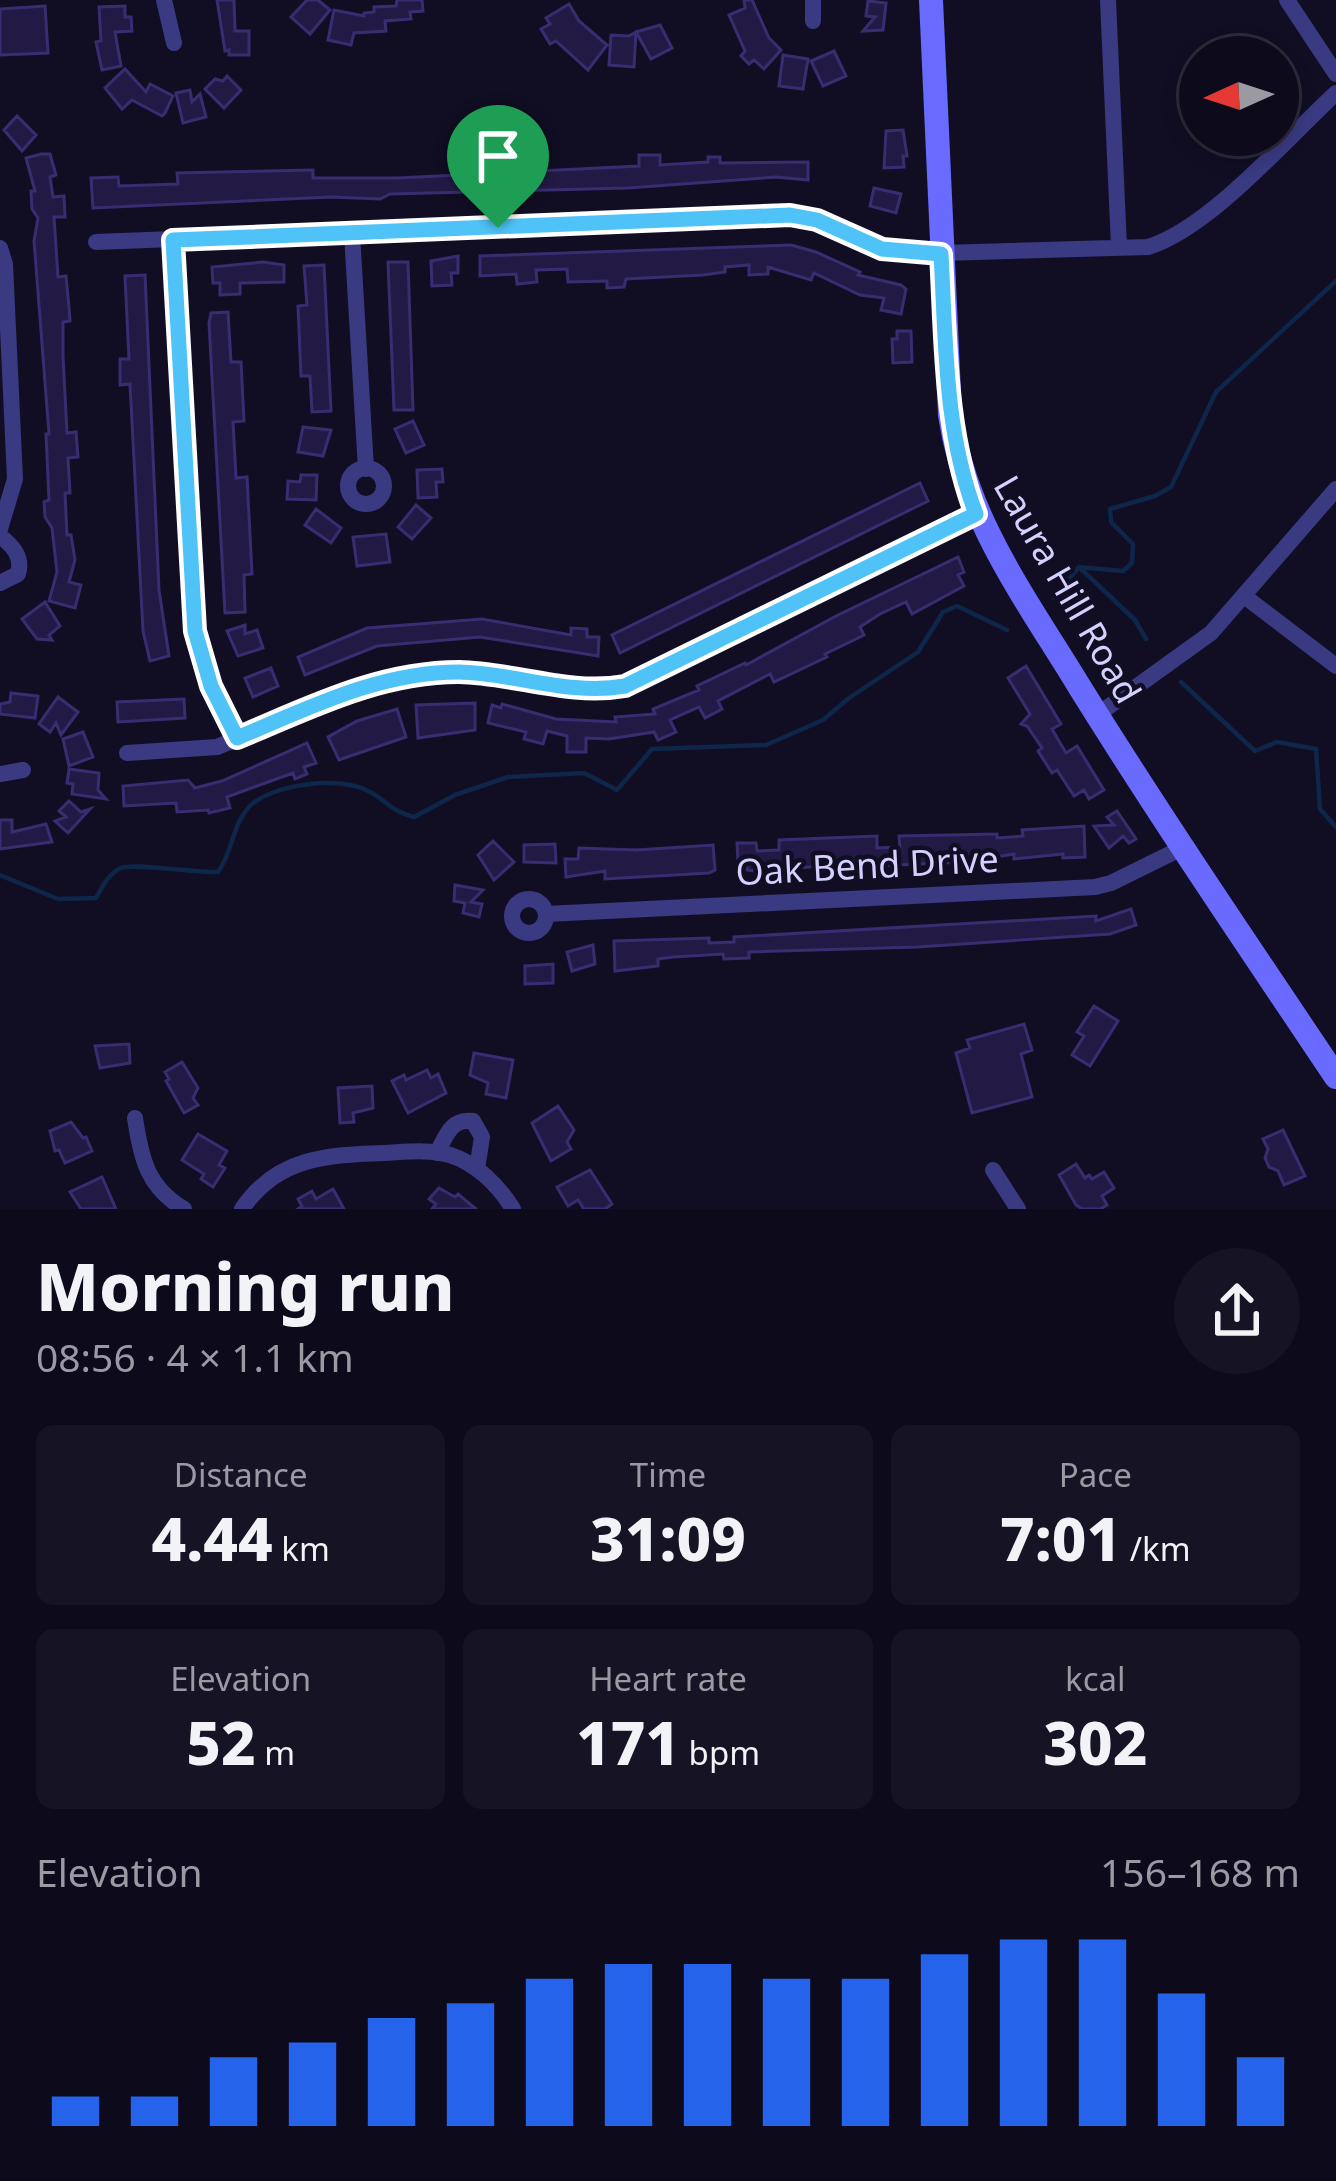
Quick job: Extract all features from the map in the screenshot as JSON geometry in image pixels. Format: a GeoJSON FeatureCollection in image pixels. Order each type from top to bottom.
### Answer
{"type":"FeatureCollection","features":[{"type":"Feature","properties":{"kind":"main road","name":"Laura Hill Road"},"geometry":{"type":"LineString","coordinates":[[931,0],[950,416],[976,514],[1182,848],[1336,1077]]}},
{"type":"Feature","properties":{"kind":"street"},"geometry":{"type":"LineString","coordinates":[[164,0],[174,43]]}},
{"type":"Feature","properties":{"kind":"street"},"geometry":{"type":"LineString","coordinates":[[813,0],[813,20]]}},
{"type":"Feature","properties":{"kind":"street"},"geometry":{"type":"LineString","coordinates":[[1108,0],[1119,247]]}},
{"type":"Feature","properties":{"kind":"street"},"geometry":{"type":"LineString","coordinates":[[1286,0],[1336,74]]}},
{"type":"Feature","properties":{"kind":"street"},"geometry":{"type":"LineString","coordinates":[[96,242],[790,215],[817,220],[882,249],[941,254],[1148,247],[1175,237],[1216,205],[1336,93]]}},
{"type":"Feature","properties":{"kind":"street"},"geometry":{"type":"LineString","coordinates":[[352,234],[366,469]]}},
{"type":"Feature","properties":{"kind":"street"},"geometry":{"type":"LineString","coordinates":[[173,240],[195,631],[211,686],[237,738]]}},
{"type":"Feature","properties":{"kind":"street"},"geometry":{"type":"LineString","coordinates":[[0,248],[15,462],[9,508],[0,533],[20,565],[18,574],[0,583]]}},
{"type":"Feature","properties":{"kind":"street"},"geometry":{"type":"LineString","coordinates":[[1097,715],[1190,651],[1336,489]]}},
{"type":"Feature","properties":{"kind":"street"},"geometry":{"type":"LineString","coordinates":[[127,753],[200,749],[358,688],[399,677],[456,672],[508,675],[591,690],[625,686],[976,514]]}},
{"type":"Feature","properties":{"kind":"street"},"geometry":{"type":"LineString","coordinates":[[1244,596],[1336,666]]}},
{"type":"Feature","properties":{"kind":"street"},"geometry":{"type":"LineString","coordinates":[[0,774],[23,770]]}},
{"type":"Feature","properties":{"kind":"street","name":"Oak Bend Drive"},"geometry":{"type":"LineString","coordinates":[[546,914],[1095,887],[1111,884],[1182,848]]}},
{"type":"Feature","properties":{"kind":"street"},"geometry":{"type":"LineString","coordinates":[[135,1118],[146,1174],[184,1209]]}},
{"type":"Feature","properties":{"kind":"street"},"geometry":{"type":"LineString","coordinates":[[437,1153],[451,1127],[462,1120],[473,1121],[482,1136],[477,1169]]}},
{"type":"Feature","properties":{"kind":"street"},"geometry":{"type":"LineString","coordinates":[[242,1209],[273,1175],[298,1162],[325,1155],[437,1153],[477,1169],[513,1209]]}},
{"type":"Feature","properties":{"kind":"street"},"geometry":{"type":"LineString","coordinates":[[993,1169],[1018,1209]]}},
{"type":"Feature","properties":{"kind":"building"},"geometry":{"type":"Polygon","coordinates":[[[217,0],[234,0],[235,31],[249,31],[249,55],[225,51],[217,0]]]}},
{"type":"Feature","properties":{"kind":"building"},"geometry":{"type":"Polygon","coordinates":[[[307,0],[318,0],[330,10],[310,34],[291,17],[307,0]]]}},
{"type":"Feature","properties":{"kind":"building"},"geometry":{"type":"Polygon","coordinates":[[[397,0],[422,0],[423,11],[410,12],[411,19],[385,21],[386,31],[354,33],[351,45],[328,40],[334,10],[364,16],[374,12],[374,7],[396,6],[397,0]]]}},
{"type":"Feature","properties":{"kind":"building"},"geometry":{"type":"Polygon","coordinates":[[[744,0],[752,0],[769,38],[781,50],[764,69],[741,56],[745,51],[729,15],[745,8],[744,0]]]}},
{"type":"Feature","properties":{"kind":"building"},"geometry":{"type":"Polygon","coordinates":[[[868,1],[886,3],[883,30],[863,31],[875,17],[866,16],[868,1]]]}},
{"type":"Feature","properties":{"kind":"building"},"geometry":{"type":"Polygon","coordinates":[[[569,4],[579,21],[607,45],[588,70],[556,41],[550,44],[541,29],[550,24],[546,18],[569,4]]]}},
{"type":"Feature","properties":{"kind":"building"},"geometry":{"type":"Polygon","coordinates":[[[45,6],[48,53],[0,55],[0,9],[45,6]]]}},
{"type":"Feature","properties":{"kind":"building"},"geometry":{"type":"Polygon","coordinates":[[[125,6],[132,31],[115,32],[121,66],[102,70],[96,42],[101,41],[99,7],[125,6]]]}},
{"type":"Feature","properties":{"kind":"building"},"geometry":{"type":"Polygon","coordinates":[[[660,25],[672,48],[651,59],[636,32],[660,25]]]}},
{"type":"Feature","properties":{"kind":"building"},"geometry":{"type":"Polygon","coordinates":[[[636,32],[634,67],[609,65],[611,35],[636,32]]]}},
{"type":"Feature","properties":{"kind":"building"},"geometry":{"type":"Polygon","coordinates":[[[834,51],[846,76],[823,86],[811,61],[834,51]]]}},
{"type":"Feature","properties":{"kind":"building"},"geometry":{"type":"Polygon","coordinates":[[[783,55],[808,59],[803,89],[779,86],[783,55]]]}},
{"type":"Feature","properties":{"kind":"building"},"geometry":{"type":"Polygon","coordinates":[[[125,69],[146,92],[150,84],[173,96],[162,116],[132,100],[122,109],[105,88],[125,69]]]}},
{"type":"Feature","properties":{"kind":"building"},"geometry":{"type":"Polygon","coordinates":[[[227,76],[241,90],[224,108],[205,89],[227,76]]]}},
{"type":"Feature","properties":{"kind":"building"},"geometry":{"type":"Polygon","coordinates":[[[190,90],[192,102],[200,94],[206,117],[183,123],[176,93],[190,90]]]}},
{"type":"Feature","properties":{"kind":"building"},"geometry":{"type":"Polygon","coordinates":[[[17,116],[36,135],[22,151],[4,130],[17,116]]]}},
{"type":"Feature","properties":{"kind":"building"},"geometry":{"type":"Polygon","coordinates":[[[903,130],[904,167],[884,168],[886,131],[903,130]]]}},
{"type":"Feature","properties":{"kind":"building"},"geometry":{"type":"Polygon","coordinates":[[[50,154],[56,175],[50,177],[53,197],[64,196],[65,217],[54,217],[58,277],[66,276],[70,321],[63,322],[67,433],[76,432],[78,457],[68,458],[70,493],[65,493],[67,535],[71,535],[75,560],[69,582],[81,585],[75,608],[49,601],[57,572],[52,528],[45,517],[49,434],[34,241],[38,218],[32,209],[31,191],[35,191],[26,158],[50,154]]]}},
{"type":"Feature","properties":{"kind":"building"},"geometry":{"type":"Polygon","coordinates":[[[639,155],[660,155],[660,165],[708,162],[708,157],[720,157],[720,163],[808,162],[808,180],[776,177],[628,188],[93,208],[91,178],[118,177],[119,186],[178,184],[177,173],[313,170],[313,178],[397,178],[639,166],[639,155]]]}},
{"type":"Feature","properties":{"kind":"building"},"geometry":{"type":"Polygon","coordinates":[[[874,188],[901,194],[896,213],[870,206],[874,188]]]}},
{"type":"Feature","properties":{"kind":"building"},"geometry":{"type":"Polygon","coordinates":[[[791,245],[816,252],[860,272],[858,275],[901,285],[906,289],[901,314],[881,310],[884,298],[860,295],[814,273],[811,280],[768,267],[768,274],[749,275],[749,265],[703,275],[626,279],[624,287],[607,288],[607,281],[568,282],[567,269],[536,270],[537,282],[517,284],[516,274],[480,276],[480,256],[791,245]]]}},
{"type":"Feature","properties":{"kind":"building"},"geometry":{"type":"Polygon","coordinates":[[[458,256],[452,285],[432,286],[431,261],[458,256]]]}},
{"type":"Feature","properties":{"kind":"building"},"geometry":{"type":"Polygon","coordinates":[[[388,262],[408,262],[413,410],[394,410],[388,262]]]}},
{"type":"Feature","properties":{"kind":"building"},"geometry":{"type":"Polygon","coordinates":[[[284,265],[284,282],[240,283],[240,294],[220,295],[220,283],[213,283],[212,267],[284,265]]]}},
{"type":"Feature","properties":{"kind":"building"},"geometry":{"type":"Polygon","coordinates":[[[324,265],[331,411],[312,412],[310,376],[301,376],[298,306],[307,305],[304,266],[324,265]]]}},
{"type":"Feature","properties":{"kind":"building"},"geometry":{"type":"Polygon","coordinates":[[[145,275],[159,590],[169,656],[150,661],[143,631],[130,384],[120,385],[120,359],[129,359],[125,276],[145,275]]]}},
{"type":"Feature","properties":{"kind":"building"},"geometry":{"type":"Polygon","coordinates":[[[228,312],[231,362],[241,362],[244,421],[233,422],[236,478],[247,477],[252,574],[244,575],[245,612],[225,613],[209,323],[211,313],[228,312]]]}},
{"type":"Feature","properties":{"kind":"building"},"geometry":{"type":"Polygon","coordinates":[[[897,331],[911,331],[912,362],[893,363],[892,339],[897,339],[897,331]]]}},
{"type":"Feature","properties":{"kind":"building"},"geometry":{"type":"Polygon","coordinates":[[[413,421],[424,445],[406,453],[395,429],[413,421]]]}},
{"type":"Feature","properties":{"kind":"building"},"geometry":{"type":"Polygon","coordinates":[[[303,427],[331,430],[323,456],[298,452],[303,427]]]}},
{"type":"Feature","properties":{"kind":"building"},"geometry":{"type":"Polygon","coordinates":[[[442,469],[443,482],[436,482],[437,497],[418,498],[417,470],[442,469]]]}},
{"type":"Feature","properties":{"kind":"building"},"geometry":{"type":"Polygon","coordinates":[[[301,475],[317,475],[316,500],[287,499],[288,481],[300,482],[301,475]]]}},
{"type":"Feature","properties":{"kind":"building"},"geometry":{"type":"Polygon","coordinates":[[[920,483],[928,501],[620,653],[612,635],[920,483]]]}},
{"type":"Feature","properties":{"kind":"building"},"geometry":{"type":"Polygon","coordinates":[[[416,505],[431,518],[412,539],[398,527],[416,505]]]}},
{"type":"Feature","properties":{"kind":"building"},"geometry":{"type":"Polygon","coordinates":[[[316,509],[341,528],[331,543],[305,525],[316,509]]]}},
{"type":"Feature","properties":{"kind":"building"},"geometry":{"type":"Polygon","coordinates":[[[386,534],[390,562],[357,566],[353,537],[386,534]]]}},
{"type":"Feature","properties":{"kind":"building"},"geometry":{"type":"Polygon","coordinates":[[[958,557],[964,572],[958,575],[964,586],[912,614],[906,602],[880,614],[860,627],[864,635],[825,654],[827,657],[774,682],[770,674],[718,701],[722,709],[705,718],[699,707],[670,720],[676,732],[658,740],[654,732],[586,738],[586,752],[567,752],[567,736],[547,731],[543,744],[524,739],[526,732],[488,723],[492,705],[501,708],[502,704],[556,719],[616,722],[615,717],[655,714],[653,709],[699,690],[697,686],[958,557]]]}},
{"type":"Feature","properties":{"kind":"building"},"geometry":{"type":"Polygon","coordinates":[[[45,602],[60,626],[49,635],[52,640],[37,639],[22,619],[45,602]]]}},
{"type":"Feature","properties":{"kind":"building"},"geometry":{"type":"Polygon","coordinates":[[[482,619],[571,635],[571,628],[587,629],[587,637],[599,637],[598,656],[480,637],[377,646],[305,675],[298,657],[367,628],[482,619]]]}},
{"type":"Feature","properties":{"kind":"building"},"geometry":{"type":"Polygon","coordinates":[[[245,625],[245,634],[257,630],[263,648],[238,656],[227,631],[245,625]]]}},
{"type":"Feature","properties":{"kind":"building"},"geometry":{"type":"Polygon","coordinates":[[[1026,666],[1061,724],[1052,729],[1066,753],[1077,746],[1104,790],[1089,799],[1084,790],[1074,796],[1057,770],[1052,773],[1038,751],[1042,748],[1021,724],[1030,714],[1008,678],[1026,666]]]}},
{"type":"Feature","properties":{"kind":"building"},"geometry":{"type":"Polygon","coordinates":[[[271,668],[278,686],[253,697],[245,678],[271,668]]]}},
{"type":"Feature","properties":{"kind":"building"},"geometry":{"type":"Polygon","coordinates":[[[11,693],[38,696],[35,718],[0,714],[0,704],[10,702],[11,693]]]}},
{"type":"Feature","properties":{"kind":"building"},"geometry":{"type":"Polygon","coordinates":[[[58,697],[78,712],[61,735],[56,723],[50,732],[39,724],[58,697]]]}},
{"type":"Feature","properties":{"kind":"building"},"geometry":{"type":"Polygon","coordinates":[[[184,699],[185,718],[118,722],[117,702],[184,699]]]}},
{"type":"Feature","properties":{"kind":"building"},"geometry":{"type":"Polygon","coordinates":[[[475,703],[475,730],[418,738],[416,705],[475,703]]]}},
{"type":"Feature","properties":{"kind":"building"},"geometry":{"type":"Polygon","coordinates":[[[397,709],[406,737],[339,760],[328,737],[357,721],[397,709]]]}},
{"type":"Feature","properties":{"kind":"building"},"geometry":{"type":"Polygon","coordinates":[[[83,732],[93,757],[69,766],[63,739],[83,732]]]}},
{"type":"Feature","properties":{"kind":"building"},"geometry":{"type":"Polygon","coordinates":[[[307,743],[316,763],[304,767],[307,774],[295,779],[293,773],[227,797],[230,808],[209,813],[177,812],[176,803],[124,806],[123,786],[188,780],[195,788],[307,743]]]}},
{"type":"Feature","properties":{"kind":"building"},"geometry":{"type":"Polygon","coordinates":[[[69,769],[99,773],[98,790],[106,799],[72,794],[73,784],[67,783],[69,769]]]}},
{"type":"Feature","properties":{"kind":"building"},"geometry":{"type":"Polygon","coordinates":[[[69,801],[81,812],[90,809],[68,833],[55,821],[66,817],[59,811],[69,801]]]}},
{"type":"Feature","properties":{"kind":"building"},"geometry":{"type":"Polygon","coordinates":[[[1117,811],[1136,839],[1129,843],[1123,836],[1109,848],[1094,826],[1114,825],[1107,817],[1117,811]]]}},
{"type":"Feature","properties":{"kind":"building"},"geometry":{"type":"Polygon","coordinates":[[[0,820],[12,820],[12,832],[46,824],[52,842],[0,849],[0,820]]]}},
{"type":"Feature","properties":{"kind":"building"},"geometry":{"type":"Polygon","coordinates":[[[1084,826],[1085,857],[1063,858],[1063,854],[1014,859],[1014,854],[965,862],[876,866],[876,862],[755,871],[747,870],[747,863],[738,863],[737,843],[756,843],[757,851],[779,850],[779,840],[877,836],[877,848],[900,847],[899,836],[997,834],[997,838],[1023,836],[1022,830],[1084,826]]]}},
{"type":"Feature","properties":{"kind":"building"},"geometry":{"type":"Polygon","coordinates":[[[493,841],[514,862],[494,880],[478,855],[493,841]]]}},
{"type":"Feature","properties":{"kind":"building"},"geometry":{"type":"Polygon","coordinates":[[[555,844],[556,863],[524,862],[524,845],[555,844]]]}},
{"type":"Feature","properties":{"kind":"building"},"geometry":{"type":"Polygon","coordinates":[[[713,845],[715,870],[709,873],[605,879],[605,871],[566,877],[565,859],[578,859],[579,848],[713,845]]]}},
{"type":"Feature","properties":{"kind":"building"},"geometry":{"type":"Polygon","coordinates":[[[455,885],[483,890],[471,902],[482,904],[479,917],[463,913],[465,903],[454,901],[455,885]]]}},
{"type":"Feature","properties":{"kind":"building"},"geometry":{"type":"Polygon","coordinates":[[[1131,909],[1136,925],[1110,934],[749,952],[749,958],[724,959],[723,954],[673,957],[658,959],[658,966],[615,971],[614,941],[709,938],[709,943],[734,942],[734,937],[1096,916],[1096,921],[1131,909]]]}},
{"type":"Feature","properties":{"kind":"building"},"geometry":{"type":"Polygon","coordinates":[[[593,945],[595,964],[572,971],[567,952],[593,945]]]}},
{"type":"Feature","properties":{"kind":"building"},"geometry":{"type":"Polygon","coordinates":[[[553,964],[553,983],[525,984],[525,966],[553,964]]]}},
{"type":"Feature","properties":{"kind":"building"},"geometry":{"type":"Polygon","coordinates":[[[1094,1006],[1118,1021],[1090,1066],[1072,1055],[1084,1036],[1077,1032],[1094,1006]]]}},
{"type":"Feature","properties":{"kind":"building"},"geometry":{"type":"Polygon","coordinates":[[[1024,1024],[1032,1050],[1021,1054],[1032,1097],[972,1113],[956,1053],[970,1048],[967,1040],[1024,1024]]]}},
{"type":"Feature","properties":{"kind":"building"},"geometry":{"type":"Polygon","coordinates":[[[129,1044],[130,1063],[100,1068],[95,1046],[129,1044]]]}},
{"type":"Feature","properties":{"kind":"building"},"geometry":{"type":"Polygon","coordinates":[[[474,1053],[513,1060],[506,1098],[486,1094],[488,1083],[470,1075],[474,1053]]]}},
{"type":"Feature","properties":{"kind":"building"},"geometry":{"type":"Polygon","coordinates":[[[182,1062],[198,1088],[193,1098],[198,1105],[184,1113],[165,1072],[182,1062]]]}},
{"type":"Feature","properties":{"kind":"building"},"geometry":{"type":"Polygon","coordinates":[[[427,1070],[431,1078],[438,1074],[446,1093],[408,1113],[392,1081],[427,1070]]]}},
{"type":"Feature","properties":{"kind":"building"},"geometry":{"type":"Polygon","coordinates":[[[372,1086],[373,1108],[353,1113],[354,1122],[340,1123],[338,1088],[372,1086]]]}},
{"type":"Feature","properties":{"kind":"building"},"geometry":{"type":"Polygon","coordinates":[[[558,1106],[574,1130],[567,1142],[571,1149],[551,1161],[532,1123],[558,1106]]]}},
{"type":"Feature","properties":{"kind":"building"},"geometry":{"type":"Polygon","coordinates":[[[71,1122],[92,1151],[65,1163],[59,1150],[55,1151],[50,1131],[71,1122]]]}},
{"type":"Feature","properties":{"kind":"building"},"geometry":{"type":"Polygon","coordinates":[[[1283,1130],[1305,1176],[1284,1185],[1278,1171],[1269,1167],[1263,1139],[1283,1130]]]}},
{"type":"Feature","properties":{"kind":"building"},"geometry":{"type":"Polygon","coordinates":[[[198,1134],[227,1151],[219,1165],[225,1168],[213,1187],[201,1179],[204,1174],[182,1160],[198,1134]]]}},
{"type":"Feature","properties":{"kind":"building"},"geometry":{"type":"Polygon","coordinates":[[[1076,1164],[1085,1178],[1104,1172],[1114,1188],[1102,1196],[1107,1205],[1082,1209],[1076,1205],[1059,1175],[1076,1164]]]}},
{"type":"Feature","properties":{"kind":"building"},"geometry":{"type":"Polygon","coordinates":[[[590,1170],[612,1204],[605,1209],[584,1209],[578,1200],[568,1206],[557,1187],[590,1170]]]}},
{"type":"Feature","properties":{"kind":"building"},"geometry":{"type":"Polygon","coordinates":[[[102,1177],[116,1209],[81,1209],[70,1192],[102,1177]]]}},
{"type":"Feature","properties":{"kind":"building"},"geometry":{"type":"Polygon","coordinates":[[[439,1188],[455,1197],[458,1194],[476,1209],[432,1209],[436,1204],[429,1199],[439,1188]]]}},
{"type":"Feature","properties":{"kind":"building"},"geometry":{"type":"Polygon","coordinates":[[[333,1189],[344,1209],[298,1209],[302,1206],[298,1199],[312,1191],[316,1199],[333,1189]]]}},
{"type":"Feature","properties":{"kind":"waterway"},"geometry":{"type":"LineString","coordinates":[[1054,598],[1079,567],[1123,571],[1132,563],[1133,544],[1111,522],[1110,509],[1171,487],[1216,392],[1336,281]]}},
{"type":"Feature","properties":{"kind":"waterway"},"geometry":{"type":"LineString","coordinates":[[1079,567],[1135,620],[1146,639]]}},
{"type":"Feature","properties":{"kind":"waterway"},"geometry":{"type":"LineString","coordinates":[[0,875],[58,899],[96,898],[121,868],[218,872],[250,806],[274,792],[306,784],[354,786],[414,817],[455,795],[508,777],[584,773],[617,790],[652,749],[766,745],[823,720],[918,652],[943,612],[957,606],[1007,630]]}},
{"type":"Feature","properties":{"kind":"waterway"},"geometry":{"type":"LineString","coordinates":[[1181,682],[1255,751],[1277,742],[1316,749],[1320,809],[1336,827]]}},
{"type":"Feature","properties":{"kind":"route"},"geometry":{"type":"LineString","coordinates":[[790,215],[817,220],[882,249],[941,254],[950,416],[976,514],[625,686],[591,690],[508,675],[456,672],[399,677],[358,688],[237,738],[211,686],[195,631],[173,240],[498,228],[790,215]]}}]}
